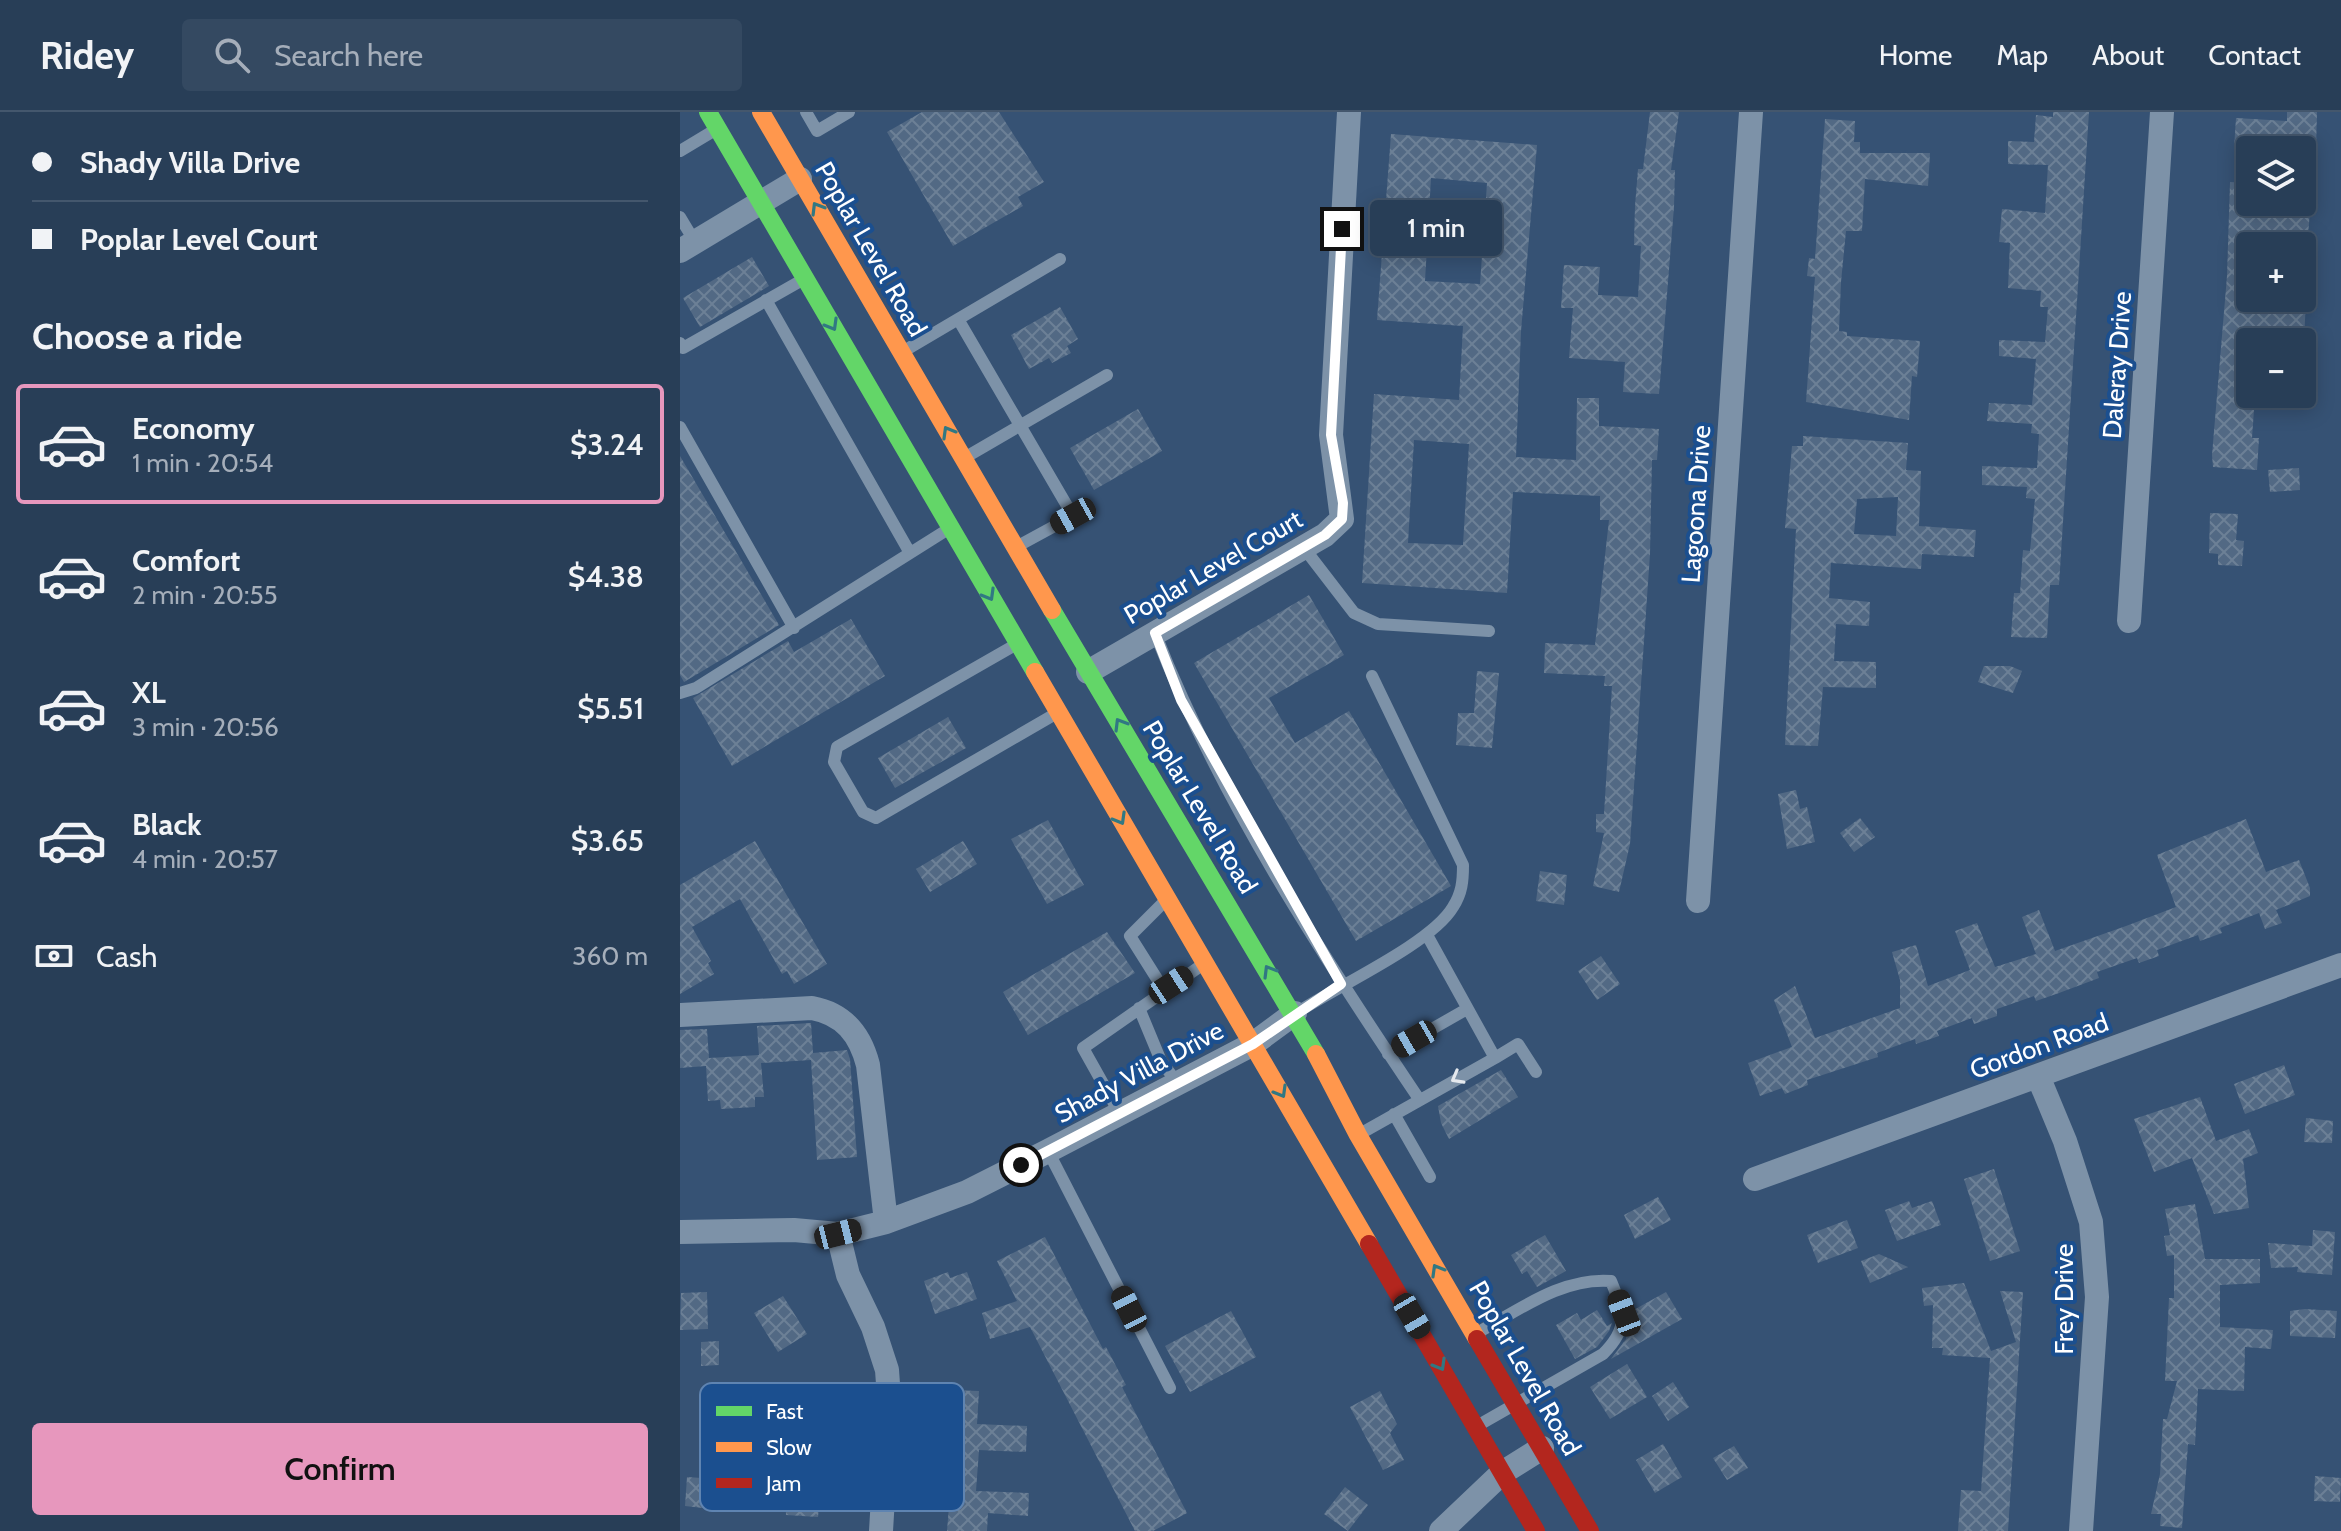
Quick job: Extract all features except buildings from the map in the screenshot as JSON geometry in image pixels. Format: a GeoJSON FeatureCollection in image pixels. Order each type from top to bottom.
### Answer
{"type":"FeatureCollection","features":[{"type":"Feature","properties":{"kind":"main road","name":"Poplar Level Road"},"geometry":{"type":"LineString","coordinates":[[765,113],[800,179],[1088,672],[1295,1013],[1358,1135],[1590,1531]]}},
{"type":"Feature","properties":{"kind":"main road"},"geometry":{"type":"LineString","coordinates":[[713,120],[1536,1531]]}},
{"type":"Feature","properties":{"kind":"street","name":"Poplar Level Court"},"geometry":{"type":"LineString","coordinates":[[1088,672],[1304,548],[1325,535],[1342,519],[1343,503],[1331,435],[1349,112]]}},
{"type":"Feature","properties":{"kind":"street","name":"Lagoona Drive"},"geometry":{"type":"LineString","coordinates":[[1698,901],[1751,112]]}},
{"type":"Feature","properties":{"kind":"street","name":"Daleray Drive"},"geometry":{"type":"LineString","coordinates":[[2129,621],[2162,112]]}},
{"type":"Feature","properties":{"kind":"street"},"geometry":{"type":"LineString","coordinates":[[688,247],[800,179]]}},
{"type":"Feature","properties":{"kind":"street","name":"Gordon Road"},"geometry":{"type":"LineString","coordinates":[[1755,1179],[2341,965]]}},
{"type":"Feature","properties":{"kind":"street"},"geometry":{"type":"LineString","coordinates":[[680,1015],[812,1008],[827,1011],[844,1021],[862,1041],[868,1065],[886,1222]]}},
{"type":"Feature","properties":{"kind":"street","name":"Shady Villa Drive"},"geometry":{"type":"LineString","coordinates":[[680,1232],[794,1230],[838,1234],[886,1222],[967,1192],[1048,1151],[1253,1044],[1295,1013]]}},
{"type":"Feature","properties":{"kind":"street","name":"Frey Drive"},"geometry":{"type":"LineString","coordinates":[[2038,1076],[2065,1141],[2091,1222],[2097,1297],[2081,1531]]}},
{"type":"Feature","properties":{"kind":"street"},"geometry":{"type":"LineString","coordinates":[[838,1234],[848,1275],[873,1327],[887,1370],[888,1383]]}},
{"type":"Feature","properties":{"kind":"street"},"geometry":{"type":"LineString","coordinates":[[1441,1531],[1502,1473],[1542,1448]]}},
{"type":"Feature","properties":{"kind":"street"},"geometry":{"type":"LineString","coordinates":[[881,1531],[882,1511]]}},
{"type":"Feature","properties":{"kind":"lane"},"geometry":{"type":"LineString","coordinates":[[806,112],[817,131],[849,112]]}},
{"type":"Feature","properties":{"kind":"lane"},"geometry":{"type":"LineString","coordinates":[[680,151],[713,120]]}},
{"type":"Feature","properties":{"kind":"lane"},"geometry":{"type":"LineString","coordinates":[[680,217],[688,247]]}},
{"type":"Feature","properties":{"kind":"lane"},"geometry":{"type":"LineString","coordinates":[[901,353],[1060,259]]}},
{"type":"Feature","properties":{"kind":"lane"},"geometry":{"type":"LineString","coordinates":[[681,346],[805,279]]}},
{"type":"Feature","properties":{"kind":"lane"},"geometry":{"type":"LineString","coordinates":[[766,300],[910,553]]}},
{"type":"Feature","properties":{"kind":"lane"},"geometry":{"type":"LineString","coordinates":[[958,319],[1073,516],[1015,548]]}},
{"type":"Feature","properties":{"kind":"lane"},"geometry":{"type":"LineString","coordinates":[[963,458],[1107,375]]}},
{"type":"Feature","properties":{"kind":"lane"},"geometry":{"type":"LineString","coordinates":[[680,427],[794,628]]}},
{"type":"Feature","properties":{"kind":"lane"},"geometry":{"type":"LineString","coordinates":[[680,693],[696,688],[794,628],[950,527]]}},
{"type":"Feature","properties":{"kind":"lane"},"geometry":{"type":"LineString","coordinates":[[1304,548],[1354,613],[1378,624],[1489,631]]}},
{"type":"Feature","properties":{"kind":"lane"},"geometry":{"type":"LineString","coordinates":[[1155,633],[1181,700],[1341,984],[1419,1099]]}},
{"type":"Feature","properties":{"kind":"lane"},"geometry":{"type":"LineString","coordinates":[[1017,644],[837,747],[834,762],[863,812],[876,818],[1058,713]]}},
{"type":"Feature","properties":{"kind":"lane"},"geometry":{"type":"LineString","coordinates":[[1295,1013],[1427,935],[1452,909],[1462,888],[1463,865],[1372,676]]}},
{"type":"Feature","properties":{"kind":"lane"},"geometry":{"type":"LineString","coordinates":[[1164,990],[1130,936],[1167,899]]}},
{"type":"Feature","properties":{"kind":"lane"},"geometry":{"type":"LineString","coordinates":[[1427,935],[1495,1058]]}},
{"type":"Feature","properties":{"kind":"lane"},"geometry":{"type":"LineString","coordinates":[[1120,1114],[1083,1048],[1205,963]]}},
{"type":"Feature","properties":{"kind":"lane"},"geometry":{"type":"LineString","coordinates":[[1139,1008],[1161,1061],[1178,1084]]}},
{"type":"Feature","properties":{"kind":"lane"},"geometry":{"type":"LineString","coordinates":[[1388,1054],[1467,1009]]}},
{"type":"Feature","properties":{"kind":"lane"},"geometry":{"type":"LineString","coordinates":[[1358,1135],[1518,1044],[1536,1072]]}},
{"type":"Feature","properties":{"kind":"lane"},"geometry":{"type":"LineString","coordinates":[[1394,1114],[1430,1177]]}},
{"type":"Feature","properties":{"kind":"lane"},"geometry":{"type":"LineString","coordinates":[[1048,1151],[1170,1388]]}},
{"type":"Feature","properties":{"kind":"lane"},"geometry":{"type":"LineString","coordinates":[[1475,1334],[1567,1285],[1611,1281],[1624,1313],[1618,1338],[1603,1354],[1475,1427]]}},
{"type":"Feature","properties":{"kind":"traffic: fast"},"geometry":{"type":"LineString","coordinates":[[708,112],[1035,672]]}},
{"type":"Feature","properties":{"kind":"traffic: fast"},"geometry":{"type":"LineString","coordinates":[[1052,610],[1316,1054]]}},
{"type":"Feature","properties":{"kind":"traffic: slow"},"geometry":{"type":"LineString","coordinates":[[761,112],[1052,610]]}},
{"type":"Feature","properties":{"kind":"traffic: slow"},"geometry":{"type":"LineString","coordinates":[[1035,672],[1369,1244]]}},
{"type":"Feature","properties":{"kind":"traffic: slow"},"geometry":{"type":"LineString","coordinates":[[1316,1054],[1358,1135],[1477,1339]]}},
{"type":"Feature","properties":{"kind":"traffic: jam"},"geometry":{"type":"LineString","coordinates":[[1369,1244],[1536,1531]]}},
{"type":"Feature","properties":{"kind":"traffic: jam"},"geometry":{"type":"LineString","coordinates":[[1477,1339],[1590,1531]]}},
{"type":"Feature","properties":{"kind":"route"},"geometry":{"type":"LineString","coordinates":[[1021,1165],[1253,1044],[1341,984],[1240,810],[1181,700],[1155,633],[1325,535],[1342,519],[1343,503],[1331,435],[1342,229]]}}]}
